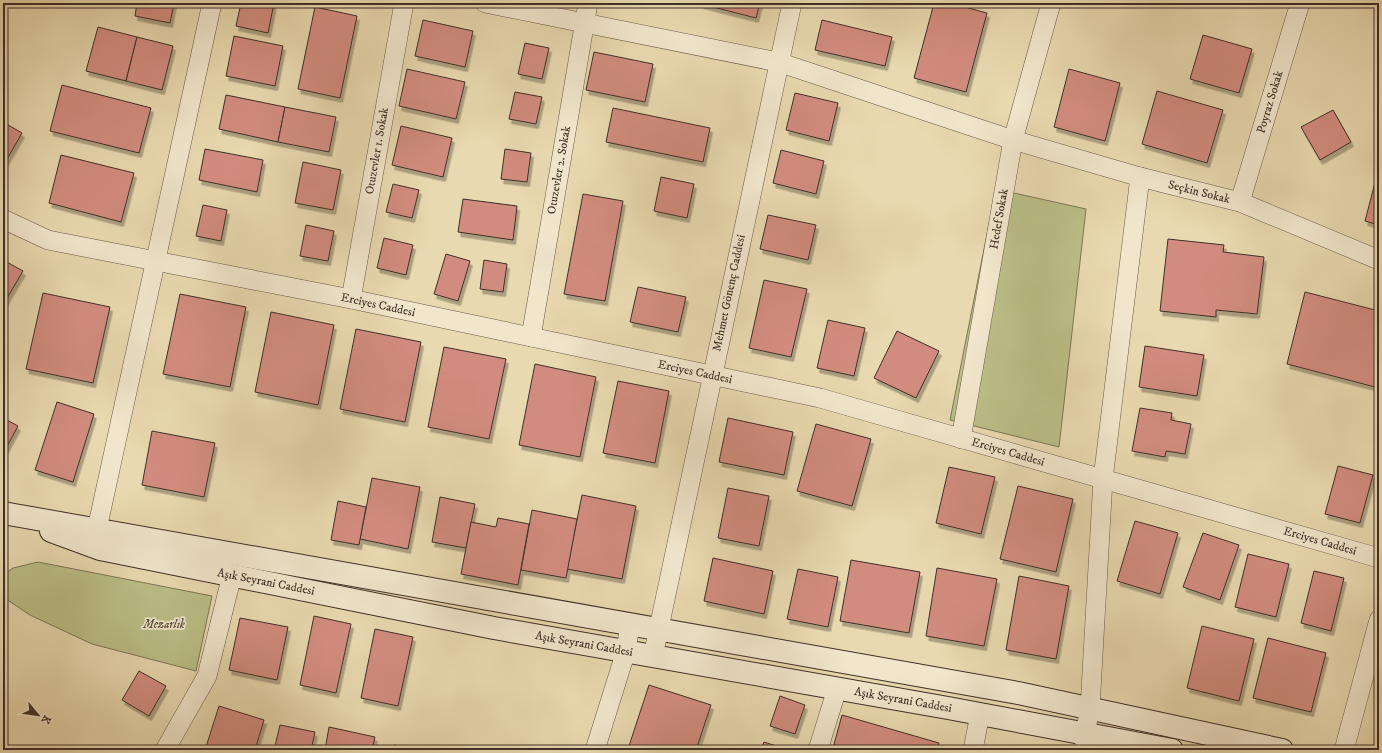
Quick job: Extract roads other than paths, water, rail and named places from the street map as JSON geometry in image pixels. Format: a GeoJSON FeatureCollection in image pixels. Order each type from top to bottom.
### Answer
{"type":"FeatureCollection","features":[{"type":"Feature","properties":{"kind":"main road","name":"Aşık Seyrani Caddesi"},"geometry":{"type":"LineString","coordinates":[[3,514],[97,529],[1018,693],[1282,750]]}},
{"type":"Feature","properties":{"kind":"main road","name":"Aşık Seyrani Caddesi"},"geometry":{"type":"LineString","coordinates":[[3,514],[100,549],[494,628],[980,714],[1085,742],[1172,750]]}},
{"type":"Feature","properties":{"kind":"street"},"geometry":{"type":"LineString","coordinates":[[97,529],[212,3]]}},
{"type":"Feature","properties":{"kind":"street","name":"Otuzevler 1. Sokak"},"geometry":{"type":"LineString","coordinates":[[351,299],[404,3]]}},
{"type":"Feature","properties":{"kind":"street","name":"Seçkin Sokak"},"geometry":{"type":"LineString","coordinates":[[485,3],[778,62],[1013,140],[1140,177],[1240,202],[1379,260]]}},
{"type":"Feature","properties":{"kind":"street","name":"Otuzevler 2. Sokak"},"geometry":{"type":"LineString","coordinates":[[531,337],[588,3]]}},
{"type":"Feature","properties":{"kind":"street","name":"Mehmet Gönenç Caddesi"},"geometry":{"type":"LineString","coordinates":[[653,656],[778,62],[792,3]]}},
{"type":"Feature","properties":{"kind":"street","name":"Hedef Sokak"},"geometry":{"type":"LineString","coordinates":[[961,439],[1013,140],[1051,3]]}},
{"type":"Feature","properties":{"kind":"street","name":"Poyraz Sokak"},"geometry":{"type":"LineString","coordinates":[[1240,202],[1300,3]]}},
{"type":"Feature","properties":{"kind":"street"},"geometry":{"type":"LineString","coordinates":[[1085,742],[1090,708],[1103,479],[1140,177]]}},
{"type":"Feature","properties":{"kind":"street","name":"Erciyes Caddesi"},"geometry":{"type":"LineString","coordinates":[[3,219],[48,240],[351,299],[820,398],[1379,558]]}},
{"type":"Feature","properties":{"kind":"street"},"geometry":{"type":"LineString","coordinates":[[165,750],[207,676],[232,575]]}},
{"type":"Feature","properties":{"kind":"street"},"geometry":{"type":"LineString","coordinates":[[1344,750],[1379,620]]}},
{"type":"Feature","properties":{"kind":"street"},"geometry":{"type":"LineString","coordinates":[[595,750],[626,651],[630,625]]}},
{"type":"Feature","properties":{"kind":"street"},"geometry":{"type":"LineString","coordinates":[[818,750],[837,689]]}},
{"type":"Feature","properties":{"kind":"street"},"geometry":{"type":"LineString","coordinates":[[972,750],[980,714]]}},
{"type":"Feature","properties":{"kind":"park label","name":"Mezarlık"},"geometry":{"type":"Point","coordinates":[164,624]}}]}
